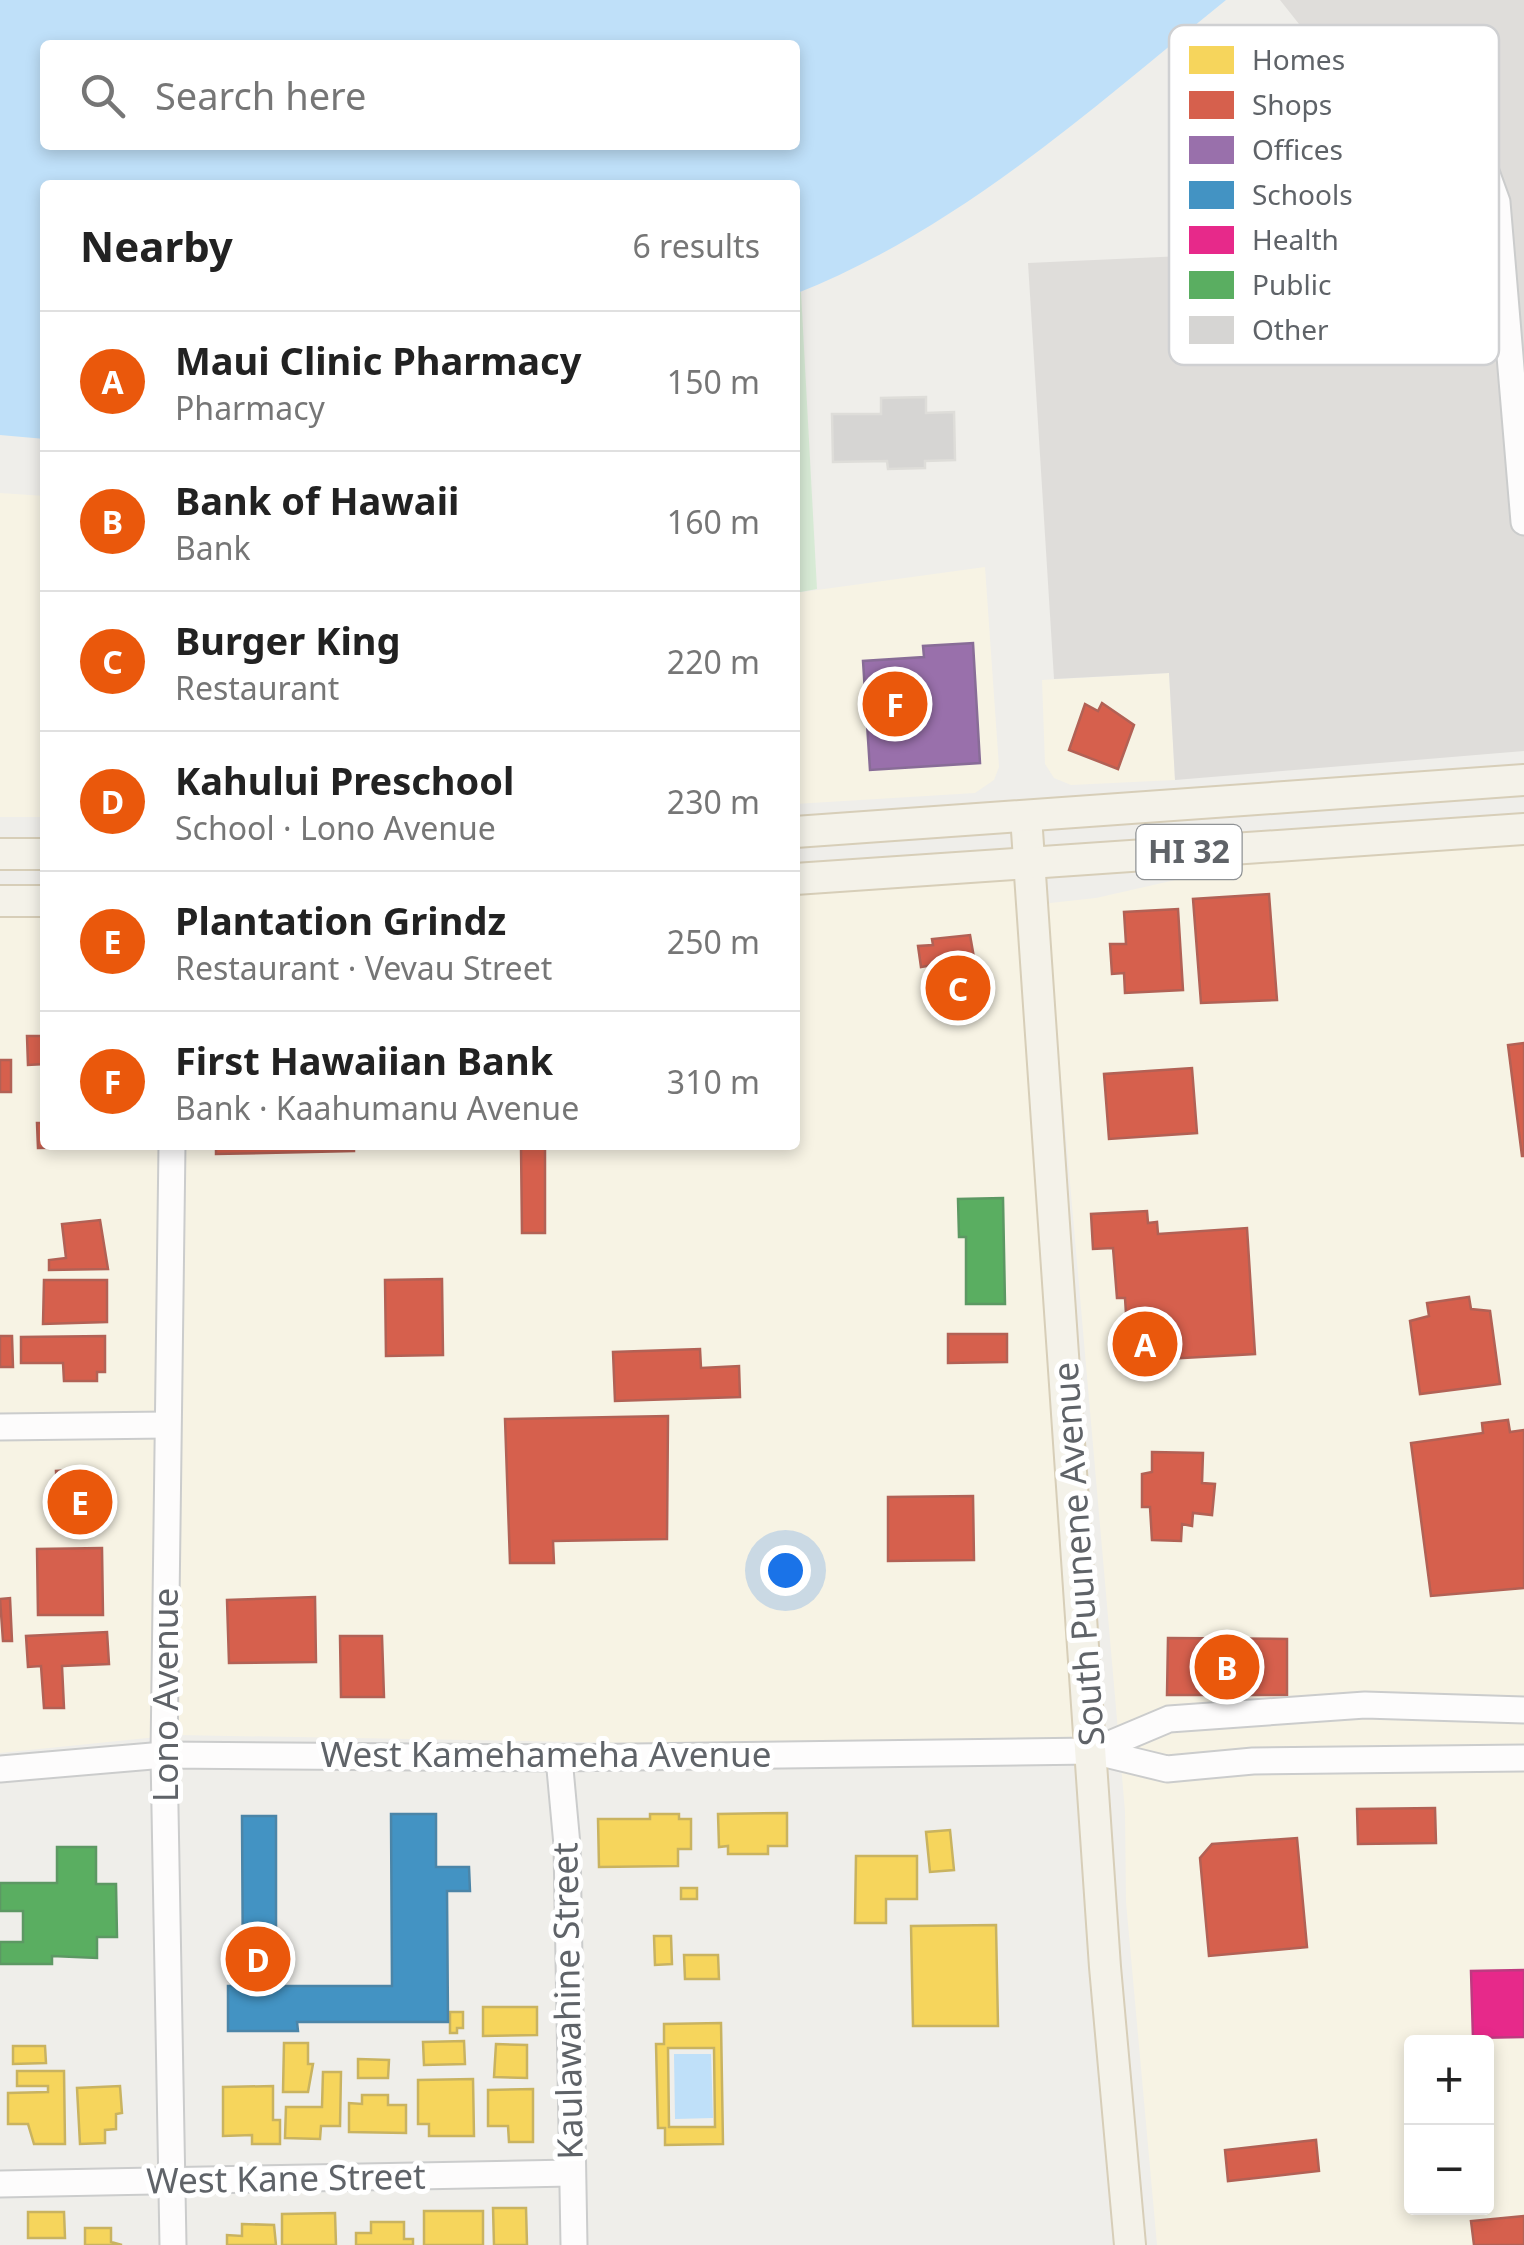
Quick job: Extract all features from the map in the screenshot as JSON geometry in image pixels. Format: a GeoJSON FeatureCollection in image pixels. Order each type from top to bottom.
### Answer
{"type":"FeatureCollection","features":[{"type":"Feature","properties":{"kind":"main road","name":"HI 32"},"geometry":{"type":"LineString","coordinates":[[800,832],[1524,780]]}},
{"type":"Feature","properties":{"kind":"main road","name":"South Puunene Avenue"},"geometry":{"type":"LineString","coordinates":[[1026,816],[1130,2245]]}},
{"type":"Feature","properties":{"kind":"main road","name":"HI 32"},"geometry":{"type":"LineString","coordinates":[[800,879],[1524,829]]}},
{"type":"Feature","properties":{"kind":"main road"},"geometry":{"type":"LineString","coordinates":[[0,854],[40,854]]}},
{"type":"Feature","properties":{"kind":"main road"},"geometry":{"type":"LineString","coordinates":[[0,902],[40,901]]}},
{"type":"Feature","properties":{"kind":"street"},"geometry":{"type":"LineString","coordinates":[[1499,226],[1524,522]]}},
{"type":"Feature","properties":{"kind":"street","name":"Lono Avenue"},"geometry":{"type":"LineString","coordinates":[[172,1150],[164,1754],[173,2245]]}},
{"type":"Feature","properties":{"kind":"street"},"geometry":{"type":"LineString","coordinates":[[0,1426],[167,1424]]}},
{"type":"Feature","properties":{"kind":"street"},"geometry":{"type":"LineString","coordinates":[[1092,1751],[1170,1719],[1365,1706],[1524,1710]]}},
{"type":"Feature","properties":{"kind":"street"},"geometry":{"type":"LineString","coordinates":[[1092,1751],[1167,1769],[1252,1762],[1524,1758]]}},
{"type":"Feature","properties":{"kind":"street","name":"West Kamehameha Avenue"},"geometry":{"type":"LineString","coordinates":[[0,1769],[164,1754],[559,1758],[1092,1751]]}},
{"type":"Feature","properties":{"kind":"street","name":"Kaulawahine Street"},"geometry":{"type":"LineString","coordinates":[[559,1758],[567,1845],[574,2245]]}},
{"type":"Feature","properties":{"kind":"street","name":"West Kane Street"},"geometry":{"type":"LineString","coordinates":[[0,2184],[571,2173]]}},
{"type":"Feature","properties":{"kind":"shaded area"},"geometry":{"type":"Polygon","coordinates":[[[1280,0],[1524,0],[1524,751],[1175,780],[1169,673],[1054,679],[1028,263],[1169,257],[1169,365],[1499,365],[1499,25],[1300,25],[1280,0]]]}},
{"type":"Feature","properties":{"kind":"shaded area"},"geometry":{"type":"Polygon","coordinates":[[[0,493],[40,496],[40,817],[0,817],[0,493]]]}},
{"type":"Feature","properties":{"kind":"shaded area"},"geometry":{"type":"Polygon","coordinates":[[[985,567],[999,767],[994,780],[975,793],[800,804],[800,592],[985,567]]]}},
{"type":"Feature","properties":{"kind":"shaded area"},"geometry":{"type":"Polygon","coordinates":[[[1169,673],[1175,780],[1071,785],[1054,778],[1045,764],[1042,680],[1169,673]]]}},
{"type":"Feature","properties":{"kind":"shaded area"},"geometry":{"type":"Polygon","coordinates":[[[1524,829],[1524,2245],[1157,2245],[1126,1902],[1125,1811],[1046,908],[1050,903],[1096,898],[1351,840],[1524,829]]]}},
{"type":"Feature","properties":{"kind":"shaded area"},"geometry":{"type":"Polygon","coordinates":[[[1028,864],[1093,1751],[177,1735],[0,1753],[0,901],[40,901],[40,1150],[800,1150],[800,879],[1028,864]]]}},
{"type":"Feature","properties":{"kind":"green space"},"geometry":{"type":"Polygon","coordinates":[[[800,292],[817,589],[800,592],[800,292]]]}},
{"type":"Feature","properties":{"kind":"water"},"geometry":{"type":"Polygon","coordinates":[[[0,0],[1226,0],[1195,25],[1169,25],[1169,46],[1073,124],[968,201],[913,236],[800,292],[800,180],[40,180],[40,439],[0,435],[0,0]]]}},
{"type":"Feature","properties":{"kind":"water"},"geometry":{"type":"Polygon","coordinates":[[[674,2054],[711,2054],[713,2118],[675,2119],[674,2054]]]}},
{"type":"Feature","properties":{"kind":"building: Homes"},"geometry":{"type":"Polygon","coordinates":[[[787,1813],[787,1846],[768,1846],[768,1854],[728,1854],[728,1846],[719,1847],[718,1814],[787,1813]]]}},
{"type":"Feature","properties":{"kind":"building: Homes"},"geometry":{"type":"Polygon","coordinates":[[[650,1814],[679,1814],[679,1819],[691,1819],[691,1849],[678,1849],[678,1866],[599,1867],[598,1819],[650,1819],[650,1814]]]}},
{"type":"Feature","properties":{"kind":"building: Homes"},"geometry":{"type":"Polygon","coordinates":[[[950,1830],[954,1870],[930,1872],[926,1832],[950,1830]]]}},
{"type":"Feature","properties":{"kind":"building: Homes"},"geometry":{"type":"Polygon","coordinates":[[[856,1856],[917,1856],[917,1899],[886,1899],[886,1923],[855,1923],[856,1856]]]}},
{"type":"Feature","properties":{"kind":"building: Homes"},"geometry":{"type":"Polygon","coordinates":[[[681,1888],[697,1888],[697,1899],[681,1899],[681,1888]]]}},
{"type":"Feature","properties":{"kind":"building: Homes"},"geometry":{"type":"Polygon","coordinates":[[[996,1925],[998,2026],[913,2026],[911,1926],[996,1925]]]}},
{"type":"Feature","properties":{"kind":"building: Homes"},"geometry":{"type":"Polygon","coordinates":[[[654,1936],[671,1936],[672,1964],[655,1965],[654,1936]]]}},
{"type":"Feature","properties":{"kind":"building: Homes"},"geometry":{"type":"Polygon","coordinates":[[[684,1955],[718,1955],[719,1979],[685,1979],[684,1955]]]}},
{"type":"Feature","properties":{"kind":"building: Homes"},"geometry":{"type":"Polygon","coordinates":[[[483,2007],[537,2007],[537,2035],[483,2036],[483,2007]]]}},
{"type":"Feature","properties":{"kind":"building: Homes"},"geometry":{"type":"Polygon","coordinates":[[[450,2012],[463,2012],[463,2028],[457,2028],[457,2033],[450,2033],[450,2012]]]}},
{"type":"Feature","properties":{"kind":"building: Homes"},"geometry":{"type":"Polygon","coordinates":[[[721,2023],[723,2144],[665,2145],[665,2128],[658,2128],[656,2044],[664,2044],[664,2024],[721,2023]],[[668,2048],[669,2127],[715,2127],[714,2048],[668,2048]]]}},
{"type":"Feature","properties":{"kind":"building: Homes"},"geometry":{"type":"Polygon","coordinates":[[[464,2041],[465,2064],[424,2065],[423,2042],[464,2041]]]}},
{"type":"Feature","properties":{"kind":"building: Homes"},"geometry":{"type":"Polygon","coordinates":[[[284,2043],[308,2043],[308,2064],[313,2064],[308,2092],[283,2092],[284,2043]]]}},
{"type":"Feature","properties":{"kind":"building: Homes"},"geometry":{"type":"Polygon","coordinates":[[[496,2044],[527,2045],[527,2078],[494,2077],[496,2044]]]}},
{"type":"Feature","properties":{"kind":"building: Homes"},"geometry":{"type":"Polygon","coordinates":[[[13,2046],[45,2046],[46,2063],[13,2064],[13,2046]]]}},
{"type":"Feature","properties":{"kind":"building: Homes"},"geometry":{"type":"Polygon","coordinates":[[[358,2059],[389,2060],[388,2078],[358,2078],[358,2059]]]}},
{"type":"Feature","properties":{"kind":"building: Homes"},"geometry":{"type":"Polygon","coordinates":[[[17,2071],[64,2071],[65,2144],[34,2144],[28,2124],[8,2124],[8,2093],[48,2092],[48,2086],[17,2086],[17,2071]]]}},
{"type":"Feature","properties":{"kind":"building: Homes"},"geometry":{"type":"Polygon","coordinates":[[[323,2072],[341,2072],[340,2126],[321,2126],[320,2139],[285,2138],[286,2107],[322,2107],[323,2072]]]}},
{"type":"Feature","properties":{"kind":"building: Homes"},"geometry":{"type":"Polygon","coordinates":[[[473,2079],[474,2136],[429,2136],[429,2124],[418,2124],[418,2080],[473,2079]]]}},
{"type":"Feature","properties":{"kind":"building: Homes"},"geometry":{"type":"Polygon","coordinates":[[[120,2086],[122,2113],[116,2114],[116,2129],[105,2130],[105,2143],[80,2144],[77,2088],[120,2086]]]}},
{"type":"Feature","properties":{"kind":"building: Homes"},"geometry":{"type":"Polygon","coordinates":[[[273,2086],[273,2120],[280,2120],[280,2144],[252,2144],[252,2135],[223,2136],[223,2087],[273,2086]]]}},
{"type":"Feature","properties":{"kind":"building: Homes"},"geometry":{"type":"Polygon","coordinates":[[[533,2089],[533,2142],[509,2142],[508,2126],[488,2126],[488,2090],[533,2089]]]}},
{"type":"Feature","properties":{"kind":"building: Homes"},"geometry":{"type":"Polygon","coordinates":[[[362,2095],[388,2095],[388,2105],[406,2105],[406,2133],[349,2132],[349,2103],[362,2104],[362,2095]]]}},
{"type":"Feature","properties":{"kind":"building: Homes"},"geometry":{"type":"Polygon","coordinates":[[[493,2208],[526,2208],[527,2245],[494,2245],[493,2208]]]}},
{"type":"Feature","properties":{"kind":"building: Homes"},"geometry":{"type":"Polygon","coordinates":[[[424,2211],[483,2211],[483,2245],[424,2245],[424,2211]]]}},
{"type":"Feature","properties":{"kind":"building: Homes"},"geometry":{"type":"Polygon","coordinates":[[[28,2212],[64,2212],[65,2238],[28,2238],[28,2212]]]}},
{"type":"Feature","properties":{"kind":"building: Homes"},"geometry":{"type":"Polygon","coordinates":[[[335,2213],[336,2245],[282,2245],[282,2214],[335,2213]]]}},
{"type":"Feature","properties":{"kind":"building: Homes"},"geometry":{"type":"Polygon","coordinates":[[[371,2222],[404,2222],[404,2239],[413,2239],[413,2245],[356,2245],[356,2233],[371,2233],[371,2222]]]}},
{"type":"Feature","properties":{"kind":"building: Homes"},"geometry":{"type":"Polygon","coordinates":[[[242,2224],[274,2225],[276,2245],[227,2245],[227,2235],[242,2236],[242,2224]]]}},
{"type":"Feature","properties":{"kind":"building: Homes"},"geometry":{"type":"Polygon","coordinates":[[[85,2228],[111,2228],[111,2242],[122,2245],[85,2245],[85,2228]]]}},
{"type":"Feature","properties":{"kind":"building: Shops"},"geometry":{"type":"Polygon","coordinates":[[[1102,703],[1134,725],[1118,769],[1069,750],[1085,704],[1098,711],[1102,703]]]}},
{"type":"Feature","properties":{"kind":"building: Shops"},"geometry":{"type":"Polygon","coordinates":[[[1269,894],[1277,1000],[1201,1003],[1193,899],[1269,894]]]}},
{"type":"Feature","properties":{"kind":"building: Shops"},"geometry":{"type":"Polygon","coordinates":[[[1178,909],[1183,990],[1125,993],[1124,973],[1112,974],[1110,944],[1126,944],[1124,912],[1178,909]]]}},
{"type":"Feature","properties":{"kind":"building: Shops"},"geometry":{"type":"Polygon","coordinates":[[[970,935],[983,1009],[973,1010],[971,1020],[955,1022],[953,1009],[938,1010],[933,965],[921,967],[918,946],[933,945],[932,939],[970,935]]]}},
{"type":"Feature","properties":{"kind":"building: Shops"},"geometry":{"type":"Polygon","coordinates":[[[27,1036],[40,1036],[40,1064],[28,1065],[27,1036]]]}},
{"type":"Feature","properties":{"kind":"building: Shops"},"geometry":{"type":"Polygon","coordinates":[[[1524,1043],[1524,1156],[1522,1156],[1508,1045],[1524,1043]]]}},
{"type":"Feature","properties":{"kind":"building: Shops"},"geometry":{"type":"Polygon","coordinates":[[[0,1060],[11,1060],[11,1092],[0,1092],[0,1060]]]}},
{"type":"Feature","properties":{"kind":"building: Shops"},"geometry":{"type":"Polygon","coordinates":[[[1192,1068],[1197,1133],[1109,1139],[1104,1074],[1192,1068]]]}},
{"type":"Feature","properties":{"kind":"building: Shops"},"geometry":{"type":"Polygon","coordinates":[[[216,1150],[354,1150],[354,1151],[216,1154],[216,1150]]]}},
{"type":"Feature","properties":{"kind":"building: Shops"},"geometry":{"type":"Polygon","coordinates":[[[521,1150],[545,1150],[545,1233],[522,1233],[521,1150]]]}},
{"type":"Feature","properties":{"kind":"building: Shops"},"geometry":{"type":"Polygon","coordinates":[[[1147,1211],[1148,1223],[1157,1222],[1158,1234],[1247,1228],[1255,1354],[1129,1361],[1125,1298],[1117,1298],[1113,1248],[1093,1249],[1091,1214],[1147,1211]]]}},
{"type":"Feature","properties":{"kind":"building: Shops"},"geometry":{"type":"Polygon","coordinates":[[[100,1220],[108,1269],[49,1270],[49,1260],[66,1258],[62,1224],[100,1220]]]}},
{"type":"Feature","properties":{"kind":"building: Shops"},"geometry":{"type":"Polygon","coordinates":[[[442,1279],[443,1355],[386,1356],[385,1280],[442,1279]]]}},
{"type":"Feature","properties":{"kind":"building: Shops"},"geometry":{"type":"Polygon","coordinates":[[[44,1280],[107,1280],[107,1322],[43,1324],[44,1280]]]}},
{"type":"Feature","properties":{"kind":"building: Shops"},"geometry":{"type":"Polygon","coordinates":[[[1469,1297],[1471,1309],[1490,1311],[1500,1384],[1420,1394],[1410,1321],[1429,1316],[1427,1303],[1469,1297]]]}},
{"type":"Feature","properties":{"kind":"building: Shops"},"geometry":{"type":"Polygon","coordinates":[[[948,1334],[1007,1334],[1007,1362],[948,1363],[948,1334]]]}},
{"type":"Feature","properties":{"kind":"building: Shops"},"geometry":{"type":"Polygon","coordinates":[[[0,1336],[12,1336],[13,1367],[0,1367],[0,1336]]]}},
{"type":"Feature","properties":{"kind":"building: Shops"},"geometry":{"type":"Polygon","coordinates":[[[105,1336],[105,1372],[97,1372],[97,1381],[64,1381],[63,1363],[21,1363],[21,1337],[105,1336]]]}},
{"type":"Feature","properties":{"kind":"building: Shops"},"geometry":{"type":"Polygon","coordinates":[[[700,1349],[701,1368],[739,1366],[740,1397],[615,1401],[613,1352],[700,1349]]]}},
{"type":"Feature","properties":{"kind":"building: Shops"},"geometry":{"type":"Polygon","coordinates":[[[668,1416],[667,1539],[553,1541],[554,1563],[510,1563],[505,1419],[668,1416]]]}},
{"type":"Feature","properties":{"kind":"building: Shops"},"geometry":{"type":"Polygon","coordinates":[[[1508,1420],[1510,1432],[1524,1430],[1524,1588],[1431,1596],[1411,1443],[1483,1433],[1482,1423],[1508,1420]]]}},
{"type":"Feature","properties":{"kind":"building: Shops"},"geometry":{"type":"Polygon","coordinates":[[[1152,1452],[1203,1453],[1202,1483],[1215,1484],[1212,1515],[1193,1513],[1192,1526],[1182,1524],[1181,1541],[1152,1540],[1150,1507],[1142,1507],[1142,1474],[1152,1472],[1152,1452]]]}},
{"type":"Feature","properties":{"kind":"building: Shops"},"geometry":{"type":"Polygon","coordinates":[[[89,1469],[91,1512],[58,1514],[56,1471],[89,1469]]]}},
{"type":"Feature","properties":{"kind":"building: Shops"},"geometry":{"type":"Polygon","coordinates":[[[973,1496],[974,1560],[888,1561],[888,1497],[973,1496]]]}},
{"type":"Feature","properties":{"kind":"building: Shops"},"geometry":{"type":"Polygon","coordinates":[[[102,1548],[103,1615],[38,1615],[37,1549],[102,1548]]]}},
{"type":"Feature","properties":{"kind":"building: Shops"},"geometry":{"type":"Polygon","coordinates":[[[315,1597],[316,1662],[229,1663],[227,1600],[315,1597]]]}},
{"type":"Feature","properties":{"kind":"building: Shops"},"geometry":{"type":"Polygon","coordinates":[[[10,1598],[12,1641],[3,1641],[0,1599],[10,1598]]]}},
{"type":"Feature","properties":{"kind":"building: Shops"},"geometry":{"type":"Polygon","coordinates":[[[107,1632],[109,1664],[62,1666],[64,1708],[44,1708],[41,1666],[28,1667],[26,1636],[107,1632]]]}},
{"type":"Feature","properties":{"kind":"building: Shops"},"geometry":{"type":"Polygon","coordinates":[[[340,1636],[382,1636],[384,1697],[341,1697],[340,1636]]]}},
{"type":"Feature","properties":{"kind":"building: Shops"},"geometry":{"type":"Polygon","coordinates":[[[1168,1638],[1287,1639],[1287,1695],[1167,1695],[1168,1638]]]}},
{"type":"Feature","properties":{"kind":"building: Shops"},"geometry":{"type":"Polygon","coordinates":[[[1435,1808],[1436,1843],[1358,1844],[1357,1809],[1435,1808]]]}},
{"type":"Feature","properties":{"kind":"building: Shops"},"geometry":{"type":"Polygon","coordinates":[[[1297,1838],[1307,1947],[1209,1956],[1200,1858],[1212,1844],[1297,1838]]]}},
{"type":"Feature","properties":{"kind":"building: Shops"},"geometry":{"type":"Polygon","coordinates":[[[1316,2140],[1319,2171],[1228,2181],[1225,2150],[1316,2140]]]}},
{"type":"Feature","properties":{"kind":"building: Shops"},"geometry":{"type":"Polygon","coordinates":[[[1524,2216],[1524,2245],[1474,2245],[1471,2221],[1524,2216]]]}},
{"type":"Feature","properties":{"kind":"building: Offices"},"geometry":{"type":"Polygon","coordinates":[[[973,643],[980,763],[870,770],[863,661],[924,657],[923,646],[973,643]]]}},
{"type":"Feature","properties":{"kind":"building: Schools"},"geometry":{"type":"Polygon","coordinates":[[[391,1814],[436,1814],[436,1867],[469,1867],[470,1891],[447,1891],[448,2022],[297,2022],[298,2031],[228,2031],[228,1986],[243,1986],[242,1816],[276,1816],[276,1986],[392,1986],[391,1814]]]}},
{"type":"Feature","properties":{"kind":"building: Health"},"geometry":{"type":"Polygon","coordinates":[[[1524,1970],[1524,2037],[1473,2035],[1471,1971],[1524,1970]]]}},
{"type":"Feature","properties":{"kind":"building: Public"},"geometry":{"type":"Polygon","coordinates":[[[1003,1198],[1005,1304],[966,1304],[966,1237],[959,1237],[958,1199],[1003,1198]]]}},
{"type":"Feature","properties":{"kind":"building: Public"},"geometry":{"type":"Polygon","coordinates":[[[57,1847],[96,1847],[96,1884],[116,1884],[117,1937],[97,1937],[97,1958],[52,1956],[52,1964],[0,1964],[0,1942],[23,1942],[23,1911],[0,1911],[0,1883],[57,1883],[57,1847]]]}},
{"type":"Feature","properties":{"kind":"building: Other"},"geometry":{"type":"Polygon","coordinates":[[[926,397],[926,413],[954,412],[955,460],[925,461],[925,468],[888,469],[887,461],[833,462],[832,414],[881,414],[881,398],[926,397]]]}},
{"type":"Feature","properties":{"kind":"place","name":"First Hawaiian Bank"},"geometry":{"type":"Point","coordinates":[895,704]}},
{"type":"Feature","properties":{"kind":"place","name":"Burger King"},"geometry":{"type":"Point","coordinates":[958,988]}},
{"type":"Feature","properties":{"kind":"place","name":"Maui Clinic Pharmacy"},"geometry":{"type":"Point","coordinates":[1145,1344]}},
{"type":"Feature","properties":{"kind":"place","name":"Plantation Grindz"},"geometry":{"type":"Point","coordinates":[80,1502]}},
{"type":"Feature","properties":{"kind":"place","name":"Bank of Hawaii"},"geometry":{"type":"Point","coordinates":[1227,1667]}},
{"type":"Feature","properties":{"kind":"place","name":"Kahului Preschool"},"geometry":{"type":"Point","coordinates":[258,1959]}}]}
